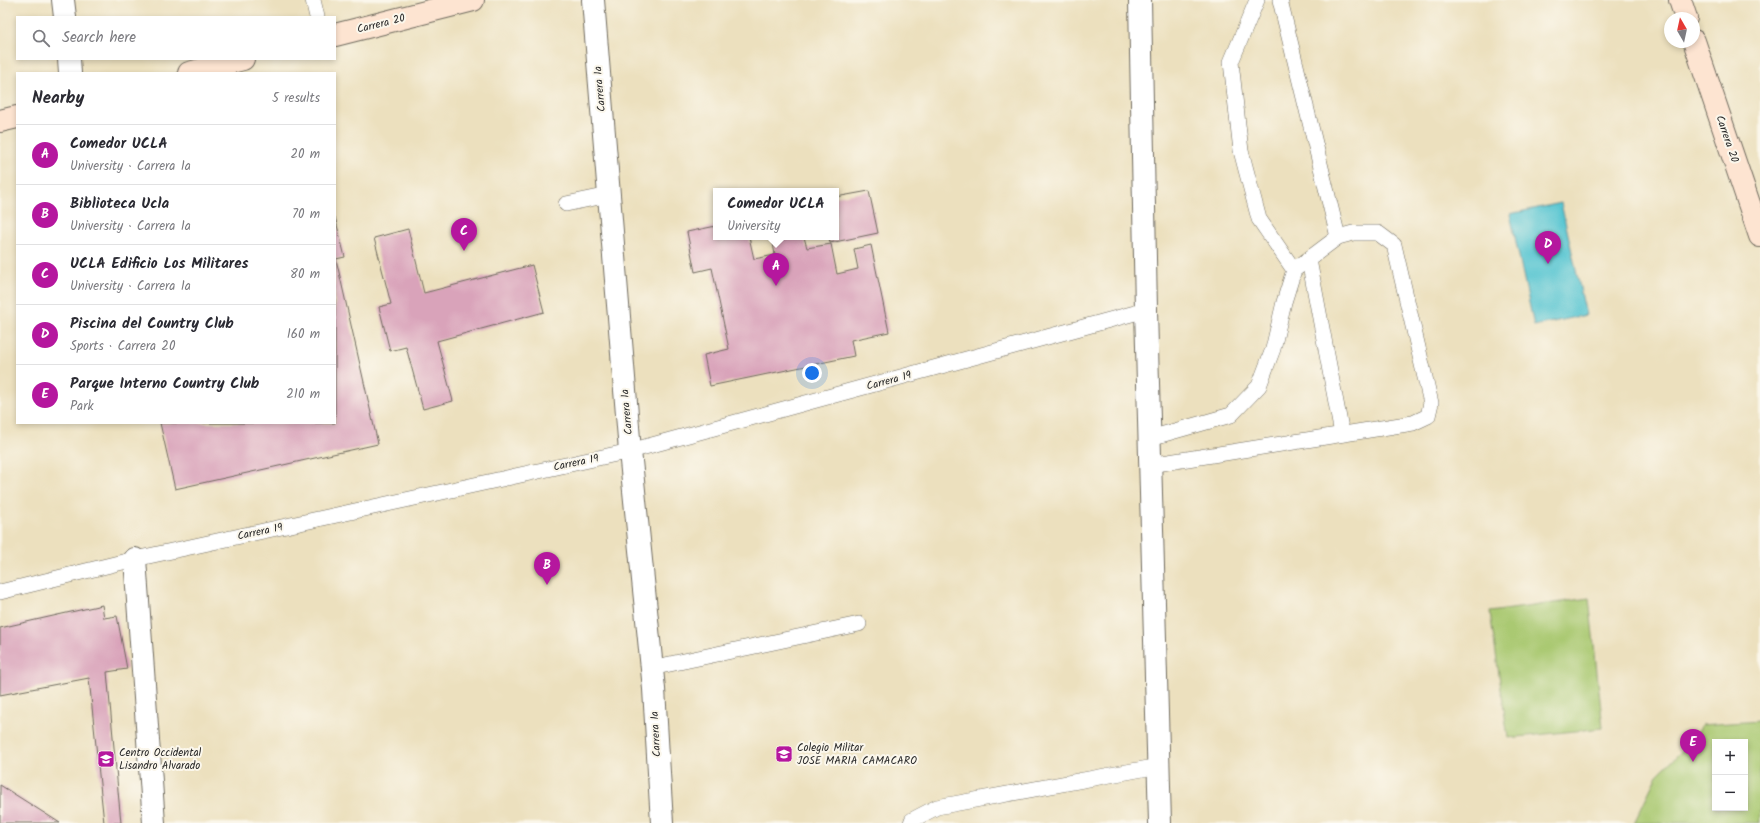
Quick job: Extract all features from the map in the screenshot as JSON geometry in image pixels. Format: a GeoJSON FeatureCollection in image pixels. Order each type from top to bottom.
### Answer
{"type":"FeatureCollection","features":[{"type":"Feature","properties":{"kind":"street"},"geometry":{"type":"LineString","coordinates":[[63,0],[64,16]]}},
{"type":"Feature","properties":{"kind":"street","name":"Carrera 20"},"geometry":{"type":"LineString","coordinates":[[336,36],[473,0]]}},
{"type":"Feature","properties":{"kind":"street","name":"Carrera 1a"},"geometry":{"type":"LineString","coordinates":[[593,0],[630,452],[651,668],[662,823]]}},
{"type":"Feature","properties":{"kind":"street"},"geometry":{"type":"LineString","coordinates":[[1140,0],[1146,310],[1160,823]]}},
{"type":"Feature","properties":{"kind":"street"},"geometry":{"type":"LineString","coordinates":[[1680,0],[1684,12]]}},
{"type":"Feature","properties":{"kind":"street","name":"Carrera 20"},"geometry":{"type":"LineString","coordinates":[[1696,48],[1760,236]]}},
{"type":"Feature","properties":{"kind":"street"},"geometry":{"type":"LineString","coordinates":[[69,60],[70,72]]}},
{"type":"Feature","properties":{"kind":"street"},"geometry":{"type":"LineString","coordinates":[[193,72],[239,60]]}},
{"type":"Feature","properties":{"kind":"street"},"geometry":{"type":"LineString","coordinates":[[0,121],[16,117]]}},
{"type":"Feature","properties":{"kind":"street"},"geometry":{"type":"LineString","coordinates":[[135,559],[154,823]]}},
{"type":"Feature","properties":{"kind":"lane"},"geometry":{"type":"LineString","coordinates":[[313,0],[317,16]]}},
{"type":"Feature","properties":{"kind":"lane"},"geometry":{"type":"LineString","coordinates":[[1257,0],[1231,62],[1241,151],[1259,219],[1294,270]]}},
{"type":"Feature","properties":{"kind":"lane"},"geometry":{"type":"LineString","coordinates":[[1280,0],[1338,237]]}},
{"type":"Feature","properties":{"kind":"lane"},"geometry":{"type":"LineString","coordinates":[[566,204],[609,195]]}},
{"type":"Feature","properties":{"kind":"lane"},"geometry":{"type":"LineString","coordinates":[[1150,438],[1231,415],[1259,386],[1273,349],[1284,302],[1294,270],[1338,237],[1353,233],[1378,233],[1394,245],[1431,404],[1428,416],[1413,423],[1150,465]]}},
{"type":"Feature","properties":{"kind":"lane"},"geometry":{"type":"LineString","coordinates":[[1309,260],[1342,434]]}},
{"type":"Feature","properties":{"kind":"lane","name":"Carrera 19"},"geometry":{"type":"LineString","coordinates":[[0,592],[135,559],[630,452],[1146,310]]}},
{"type":"Feature","properties":{"kind":"lane"},"geometry":{"type":"LineString","coordinates":[[651,668],[858,624]]}},
{"type":"Feature","properties":{"kind":"lane"},"geometry":{"type":"LineString","coordinates":[[911,823],[912,820],[936,807],[1159,766]]}},
{"type":"Feature","properties":{"kind":"green space"},"geometry":{"type":"Polygon","coordinates":[[[1589,598],[1603,728],[1508,738],[1490,612],[1589,598]]]}},
{"type":"Feature","properties":{"kind":"green space"},"geometry":{"type":"Polygon","coordinates":[[[1760,721],[1760,823],[1634,823],[1657,775],[1685,748],[1701,725],[1760,721]]]}},
{"type":"Feature","properties":{"kind":"water"},"geometry":{"type":"Polygon","coordinates":[[[1561,203],[1586,315],[1534,326],[1510,214],[1561,203]]]}},
{"type":"Feature","properties":{"kind":"building"},"geometry":{"type":"Polygon","coordinates":[[[869,191],[878,233],[830,243],[830,240],[839,240],[839,196],[869,191]]]}},
{"type":"Feature","properties":{"kind":"building"},"geometry":{"type":"Polygon","coordinates":[[[336,221],[345,257],[336,259],[336,221]]]}},
{"type":"Feature","properties":{"kind":"building"},"geometry":{"type":"Polygon","coordinates":[[[713,227],[713,240],[750,240],[754,259],[775,255],[772,240],[805,240],[807,248],[831,244],[837,274],[858,269],[854,249],[871,245],[889,332],[851,340],[854,356],[710,386],[704,355],[729,349],[712,268],[695,272],[687,232],[713,227]]]}},
{"type":"Feature","properties":{"kind":"building"},"geometry":{"type":"Polygon","coordinates":[[[408,229],[424,293],[532,265],[544,312],[437,341],[453,401],[423,409],[406,347],[390,351],[379,307],[391,304],[374,238],[408,229]]]}},
{"type":"Feature","properties":{"kind":"building"},"geometry":{"type":"Polygon","coordinates":[[[336,259],[378,444],[175,489],[160,424],[336,424],[336,259]]]}},
{"type":"Feature","properties":{"kind":"building","name":"Centro Occidental Lisandro Alvarado"},"geometry":{"type":"Polygon","coordinates":[[[102,605],[104,618],[117,616],[127,669],[107,672],[121,823],[104,823],[89,678],[0,695],[0,628],[102,605]]]}},
{"type":"Feature","properties":{"kind":"building"},"geometry":{"type":"Polygon","coordinates":[[[0,785],[60,823],[0,823],[0,785]]]}},
{"type":"Feature","properties":{"kind":"place","name":"UCLA Edificio Los Militares"},"geometry":{"type":"Point","coordinates":[464,251]}},
{"type":"Feature","properties":{"kind":"place","name":"Piscina del Country Club"},"geometry":{"type":"Point","coordinates":[1548,264]}},
{"type":"Feature","properties":{"kind":"place","name":"Comedor UCLA"},"geometry":{"type":"Point","coordinates":[776,286]}},
{"type":"Feature","properties":{"kind":"place","name":"Biblioteca Ucla"},"geometry":{"type":"Point","coordinates":[547,585]}},
{"type":"Feature","properties":{"kind":"place","name":"Colegio Militar JOSE MARIA CAMACARO"},"geometry":{"type":"Point","coordinates":[784,754]}},
{"type":"Feature","properties":{"kind":"place","name":"Centro Occidental Lisandro Alvarado"},"geometry":{"type":"Point","coordinates":[106,759]}},
{"type":"Feature","properties":{"kind":"place","name":"Parque Interno Country Club"},"geometry":{"type":"Point","coordinates":[1693,762]}}]}
